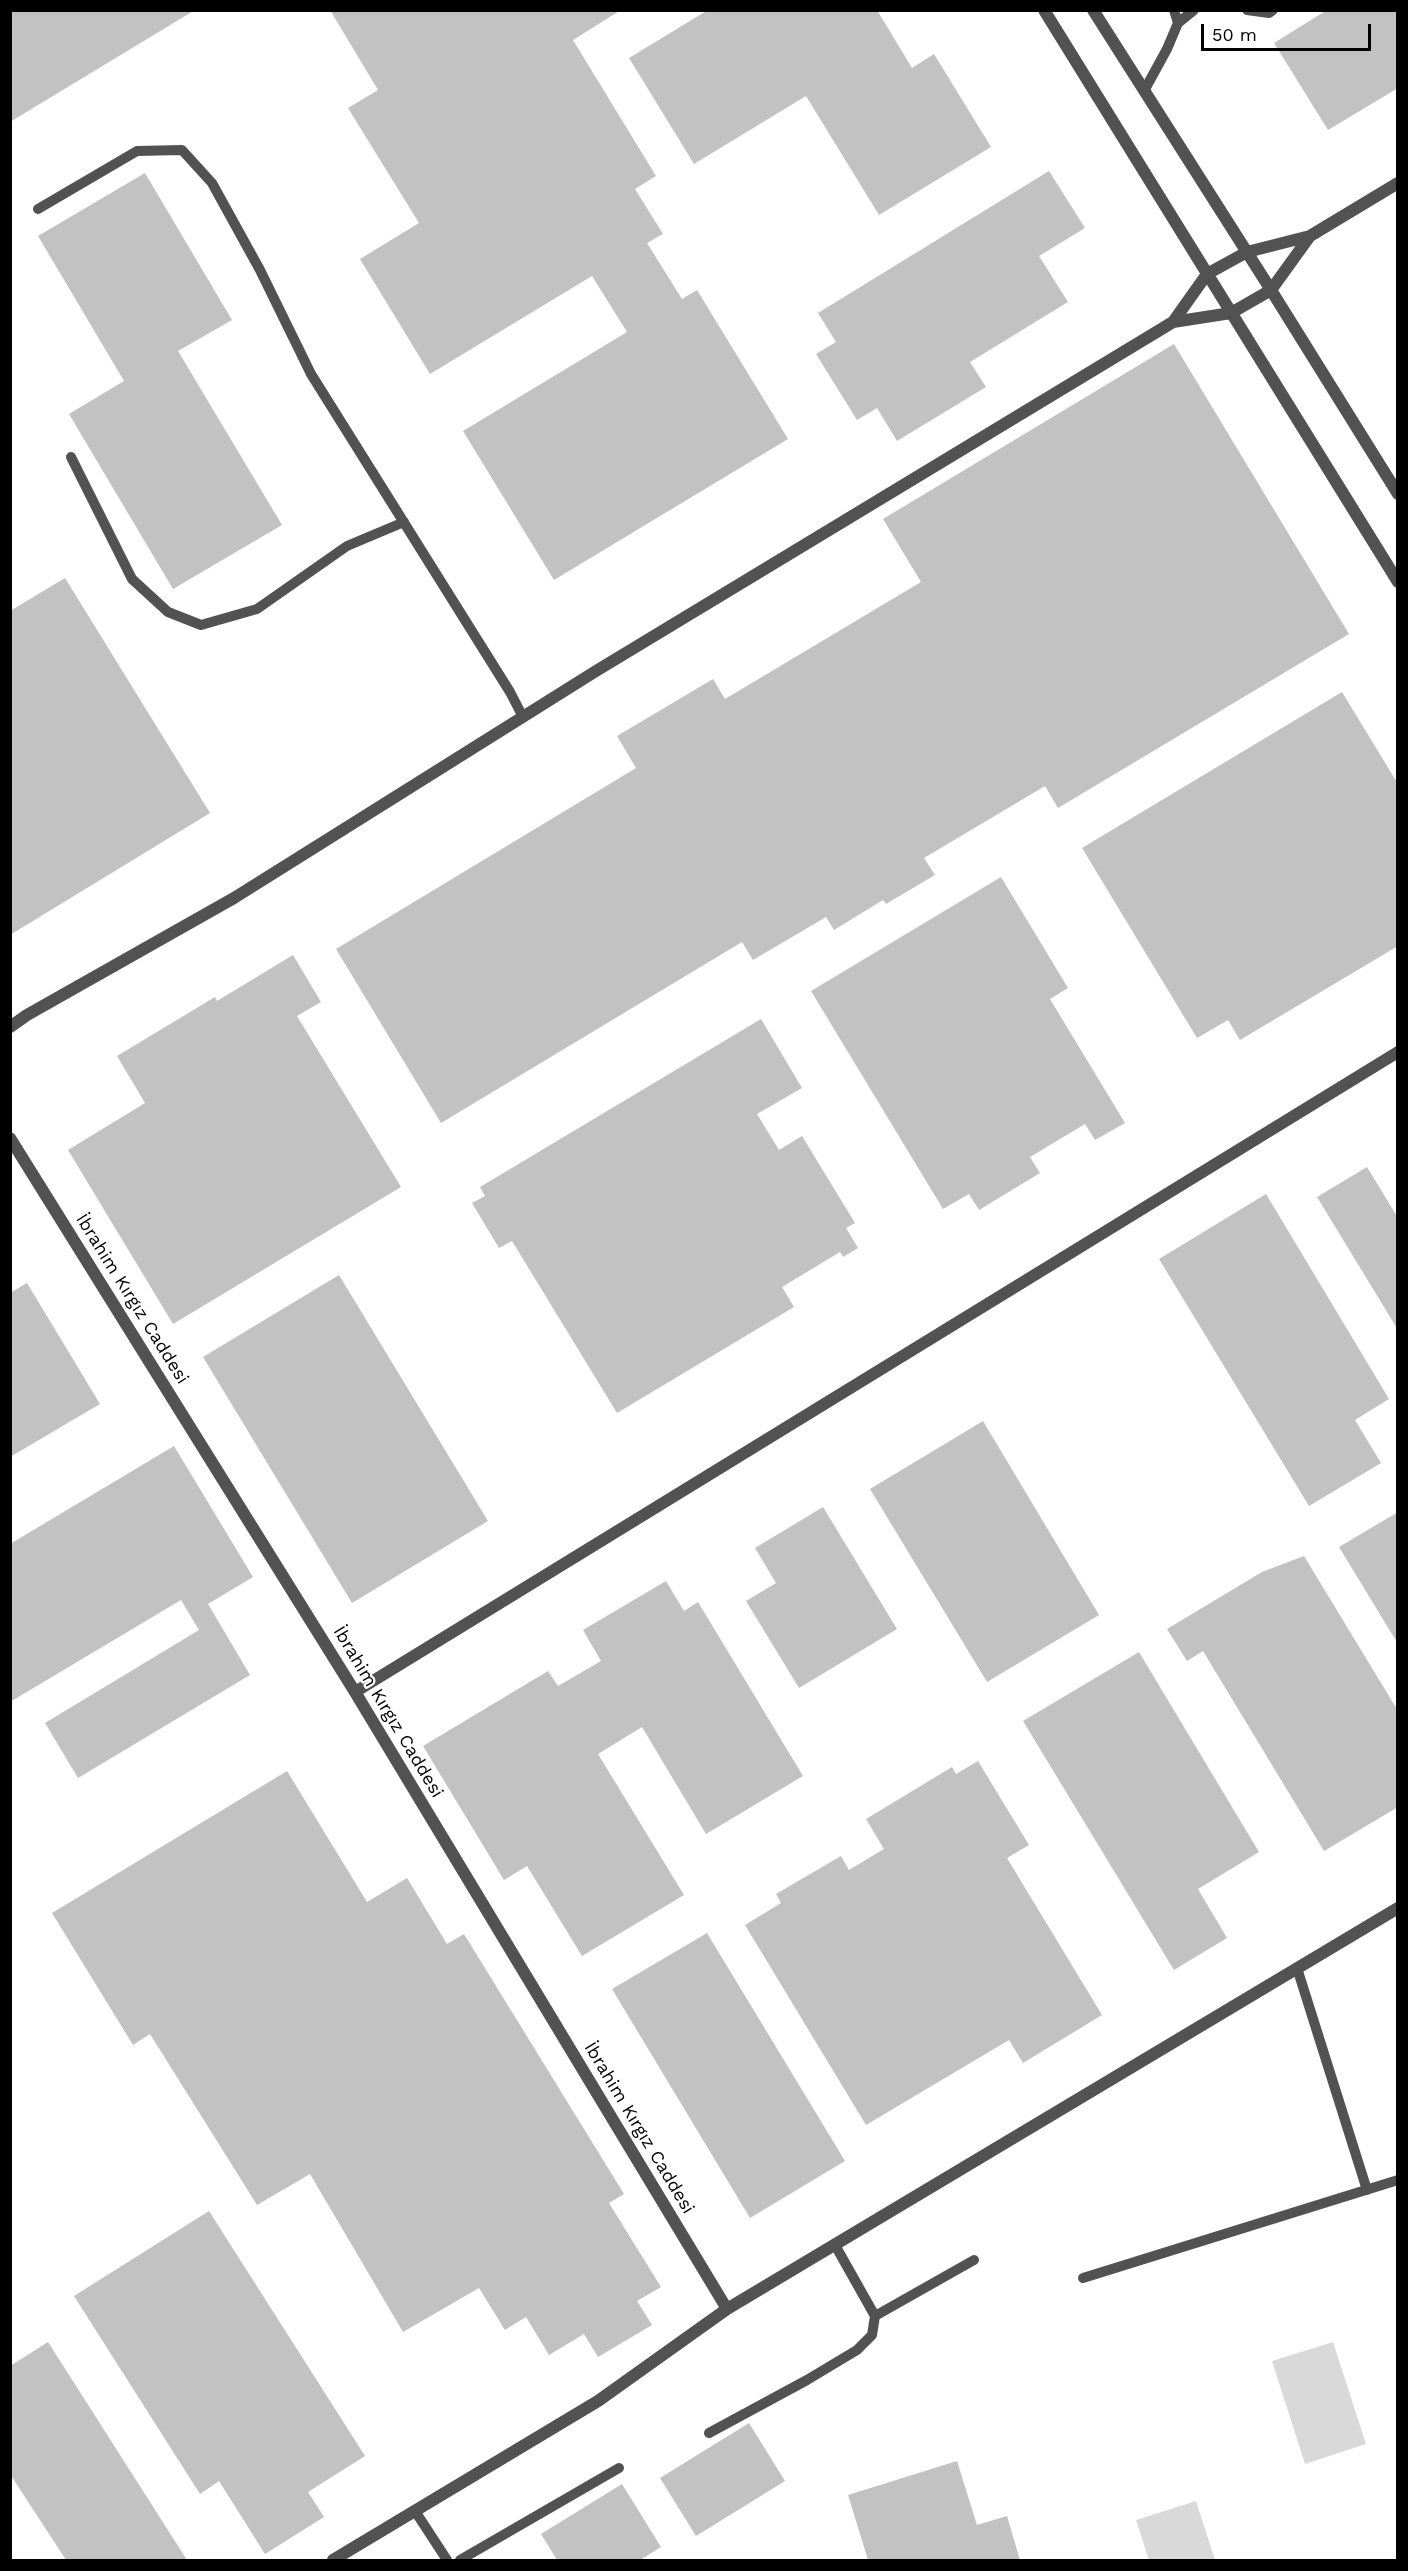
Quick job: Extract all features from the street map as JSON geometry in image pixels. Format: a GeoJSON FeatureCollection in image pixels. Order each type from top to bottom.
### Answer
{"type":"FeatureCollection","features":[{"type":"Feature","properties":{"kind":"street"},"geometry":{"type":"LineString","coordinates":[[1044,10],[1398,582]]}},
{"type":"Feature","properties":{"kind":"street"},"geometry":{"type":"LineString","coordinates":[[1093,10],[1398,494]]}},
{"type":"Feature","properties":{"kind":"street"},"geometry":{"type":"LineString","coordinates":[[1173,322],[1207,274],[1247,252],[1310,236],[1398,183]]}},
{"type":"Feature","properties":{"kind":"street"},"geometry":{"type":"LineString","coordinates":[[10,1027],[27,1015],[234,898],[523,717],[1173,322],[1231,313],[1271,290],[1310,236]]}},
{"type":"Feature","properties":{"kind":"street"},"geometry":{"type":"LineString","coordinates":[[355,1692],[1398,1052]]}},
{"type":"Feature","properties":{"kind":"street","name":"İbrahim Kırgız Caddesi"},"geometry":{"type":"LineString","coordinates":[[10,1138],[355,1692],[727,2309]]}},
{"type":"Feature","properties":{"kind":"street"},"geometry":{"type":"LineString","coordinates":[[333,2560],[598,2401],[727,2309],[1398,1908]]}},
{"type":"Feature","properties":{"kind":"lane"},"geometry":{"type":"LineString","coordinates":[[1174,10],[1178,23]]}},
{"type":"Feature","properties":{"kind":"lane"},"geometry":{"type":"LineString","coordinates":[[1144,91],[1178,23],[1194,10]]}},
{"type":"Feature","properties":{"kind":"lane"},"geometry":{"type":"LineString","coordinates":[[1247,10],[1269,13],[1273,10]]}},
{"type":"Feature","properties":{"kind":"lane"},"geometry":{"type":"LineString","coordinates":[[38,209],[137,151],[182,150],[212,183],[260,270],[311,374],[510,692],[523,717]]}},
{"type":"Feature","properties":{"kind":"lane"},"geometry":{"type":"LineString","coordinates":[[70,457],[132,579],[168,612],[201,625],[257,609],[347,546],[404,522]]}},
{"type":"Feature","properties":{"kind":"lane"},"geometry":{"type":"LineString","coordinates":[[1297,1968],[1367,2190]]}},
{"type":"Feature","properties":{"kind":"lane"},"geometry":{"type":"LineString","coordinates":[[1083,2278],[1398,2180]]}},
{"type":"Feature","properties":{"kind":"lane"},"geometry":{"type":"LineString","coordinates":[[709,2433],[857,2350],[872,2335],[875,2316],[835,2245]]}},
{"type":"Feature","properties":{"kind":"lane"},"geometry":{"type":"LineString","coordinates":[[875,2316],[974,2260]]}},
{"type":"Feature","properties":{"kind":"lane"},"geometry":{"type":"LineString","coordinates":[[460,2560],[618,2468]]}},
{"type":"Feature","properties":{"kind":"lane"},"geometry":{"type":"LineString","coordinates":[[415,2511],[447,2560]]}},
{"type":"Feature","properties":{"kind":"shaded area"},"geometry":{"type":"Polygon","coordinates":[[[1333,2342],[1366,2444],[1305,2464],[1272,2361],[1333,2342]]]}},
{"type":"Feature","properties":{"kind":"shaded area"},"geometry":{"type":"Polygon","coordinates":[[[1196,2501],[1215,2560],[1149,2560],[1136,2520],[1196,2501]]]}},
{"type":"Feature","properties":{"kind":"building"},"geometry":{"type":"Polygon","coordinates":[[[10,10],[195,10],[10,122],[10,10]]]}},
{"type":"Feature","properties":{"kind":"building"},"geometry":{"type":"Polygon","coordinates":[[[330,10],[621,10],[573,40],[656,176],[635,189],[663,234],[647,243],[682,299],[697,290],[788,439],[554,580],[463,431],[627,332],[592,276],[430,374],[360,259],[419,223],[348,108],[378,90],[330,10]]]}},
{"type":"Feature","properties":{"kind":"building"},"geometry":{"type":"Polygon","coordinates":[[[708,10],[877,10],[912,68],[934,54],[991,147],[879,215],[806,96],[694,164],[629,58],[708,10]]]}},
{"type":"Feature","properties":{"kind":"building"},"geometry":{"type":"Polygon","coordinates":[[[1327,10],[1398,10],[1398,88],[1328,130],[1274,43],[1327,10]]]}},
{"type":"Feature","properties":{"kind":"building"},"geometry":{"type":"Polygon","coordinates":[[[1049,171],[1085,228],[1039,256],[1068,302],[970,362],[986,387],[897,441],[877,408],[857,420],[816,354],[836,342],[818,313],[1049,171]]]}},
{"type":"Feature","properties":{"kind":"building"},"geometry":{"type":"Polygon","coordinates":[[[145,173],[232,320],[178,351],[282,525],[173,589],[69,414],[124,381],[38,236],[145,173]]]}},
{"type":"Feature","properties":{"kind":"building"},"geometry":{"type":"Polygon","coordinates":[[[1174,344],[1349,634],[1058,808],[1045,786],[924,858],[935,875],[886,904],[883,900],[834,930],[826,917],[753,960],[742,942],[441,1123],[336,949],[636,768],[617,736],[713,679],[725,699],[921,582],[883,519],[1174,344]]]}},
{"type":"Feature","properties":{"kind":"building"},"geometry":{"type":"Polygon","coordinates":[[[65,578],[210,813],[10,935],[10,611],[65,578]]]}},
{"type":"Feature","properties":{"kind":"building"},"geometry":{"type":"Polygon","coordinates":[[[1342,692],[1398,784],[1398,946],[1240,1040],[1228,1020],[1197,1038],[1082,848],[1342,692]]]}},
{"type":"Feature","properties":{"kind":"building"},"geometry":{"type":"Polygon","coordinates":[[[1001,877],[1068,988],[1050,999],[1125,1123],[1095,1140],[1085,1124],[1030,1157],[1040,1173],[979,1210],[969,1194],[943,1209],[811,991],[1001,877]]]}},
{"type":"Feature","properties":{"kind":"building"},"geometry":{"type":"Polygon","coordinates":[[[293,955],[321,1002],[297,1016],[401,1187],[173,1324],[68,1150],[145,1103],[117,1056],[215,997],[217,1001],[293,955]]]}},
{"type":"Feature","properties":{"kind":"building"},"geometry":{"type":"Polygon","coordinates":[[[761,1019],[802,1088],[757,1114],[779,1150],[802,1136],[855,1223],[846,1228],[858,1248],[843,1257],[840,1252],[782,1287],[794,1307],[617,1413],[512,1241],[499,1248],[472,1203],[485,1196],[480,1187],[761,1019]]]}},
{"type":"Feature","properties":{"kind":"building"},"geometry":{"type":"Polygon","coordinates":[[[1367,1167],[1398,1218],[1398,1330],[1317,1197],[1367,1167]]]}},
{"type":"Feature","properties":{"kind":"building"},"geometry":{"type":"Polygon","coordinates":[[[1266,1194],[1389,1399],[1355,1420],[1381,1463],[1309,1506],[1159,1259],[1266,1194]]]}},
{"type":"Feature","properties":{"kind":"building"},"geometry":{"type":"Polygon","coordinates":[[[339,1275],[488,1521],[352,1603],[203,1357],[339,1275]]]}},
{"type":"Feature","properties":{"kind":"building"},"geometry":{"type":"Polygon","coordinates":[[[27,1283],[100,1404],[10,1457],[10,1293],[27,1283]]]}},
{"type":"Feature","properties":{"kind":"building"},"geometry":{"type":"Polygon","coordinates":[[[983,1421],[1099,1615],[987,1682],[870,1489],[983,1421]]]}},
{"type":"Feature","properties":{"kind":"building"},"geometry":{"type":"Polygon","coordinates":[[[174,1446],[253,1577],[208,1604],[250,1675],[78,1778],[45,1723],[199,1630],[181,1600],[10,1702],[10,1544],[174,1446]]]}},
{"type":"Feature","properties":{"kind":"building"},"geometry":{"type":"Polygon","coordinates":[[[823,1507],[897,1629],[799,1688],[746,1601],[776,1583],[755,1548],[823,1507]]]}},
{"type":"Feature","properties":{"kind":"building"},"geometry":{"type":"Polygon","coordinates":[[[1398,1512],[1398,1644],[1339,1547],[1398,1512]]]}},
{"type":"Feature","properties":{"kind":"building"},"geometry":{"type":"Polygon","coordinates":[[[1304,1556],[1398,1711],[1398,1807],[1324,1851],[1203,1651],[1187,1661],[1167,1629],[1262,1572],[1304,1556]]]}},
{"type":"Feature","properties":{"kind":"building"},"geometry":{"type":"Polygon","coordinates":[[[666,1581],[684,1611],[698,1602],[803,1776],[706,1834],[642,1727],[598,1754],[684,1895],[582,1956],[527,1866],[504,1880],[423,1746],[548,1671],[558,1686],[601,1661],[583,1630],[666,1581]]]}},
{"type":"Feature","properties":{"kind":"building"},"geometry":{"type":"Polygon","coordinates":[[[1139,1652],[1259,1852],[1198,1889],[1227,1938],[1174,1970],[1023,1721],[1139,1652]]]}},
{"type":"Feature","properties":{"kind":"building"},"geometry":{"type":"Polygon","coordinates":[[[978,1761],[1029,1845],[1007,1858],[1102,2015],[1023,2063],[1009,2040],[866,2125],[745,1925],[781,1903],[776,1894],[841,1856],[849,1870],[884,1849],[866,1819],[952,1767],[956,1774],[978,1761]]]}},
{"type":"Feature","properties":{"kind":"building"},"geometry":{"type":"Polygon","coordinates":[[[287,1771],[367,1902],[407,1878],[447,1944],[464,1934],[624,2194],[609,2203],[661,2287],[637,2301],[652,2325],[598,2357],[584,2334],[549,2355],[526,2317],[505,2330],[479,2288],[403,2332],[310,2174],[257,2205],[150,2034],[133,2045],[52,1913],[287,1771]]]}},
{"type":"Feature","properties":{"kind":"building"},"geometry":{"type":"Polygon","coordinates":[[[707,1933],[845,2161],[750,2218],[612,1989],[707,1933]]]}},
{"type":"Feature","properties":{"kind":"building"},"geometry":{"type":"Polygon","coordinates":[[[209,2211],[365,2456],[308,2492],[324,2517],[265,2554],[219,2481],[200,2494],[74,2296],[209,2211]]]}},
{"type":"Feature","properties":{"kind":"building"},"geometry":{"type":"Polygon","coordinates":[[[48,2342],[187,2560],[66,2560],[10,2474],[10,2366],[48,2342]]]}},
{"type":"Feature","properties":{"kind":"building"},"geometry":{"type":"Polygon","coordinates":[[[749,2423],[785,2481],[696,2536],[660,2478],[749,2423]]]}},
{"type":"Feature","properties":{"kind":"building"},"geometry":{"type":"Polygon","coordinates":[[[957,2461],[977,2525],[1007,2516],[1020,2560],[868,2560],[848,2495],[957,2461]]]}},
{"type":"Feature","properties":{"kind":"building"},"geometry":{"type":"Polygon","coordinates":[[[622,2484],[661,2547],[640,2560],[557,2560],[541,2534],[622,2484]]]}}]}
